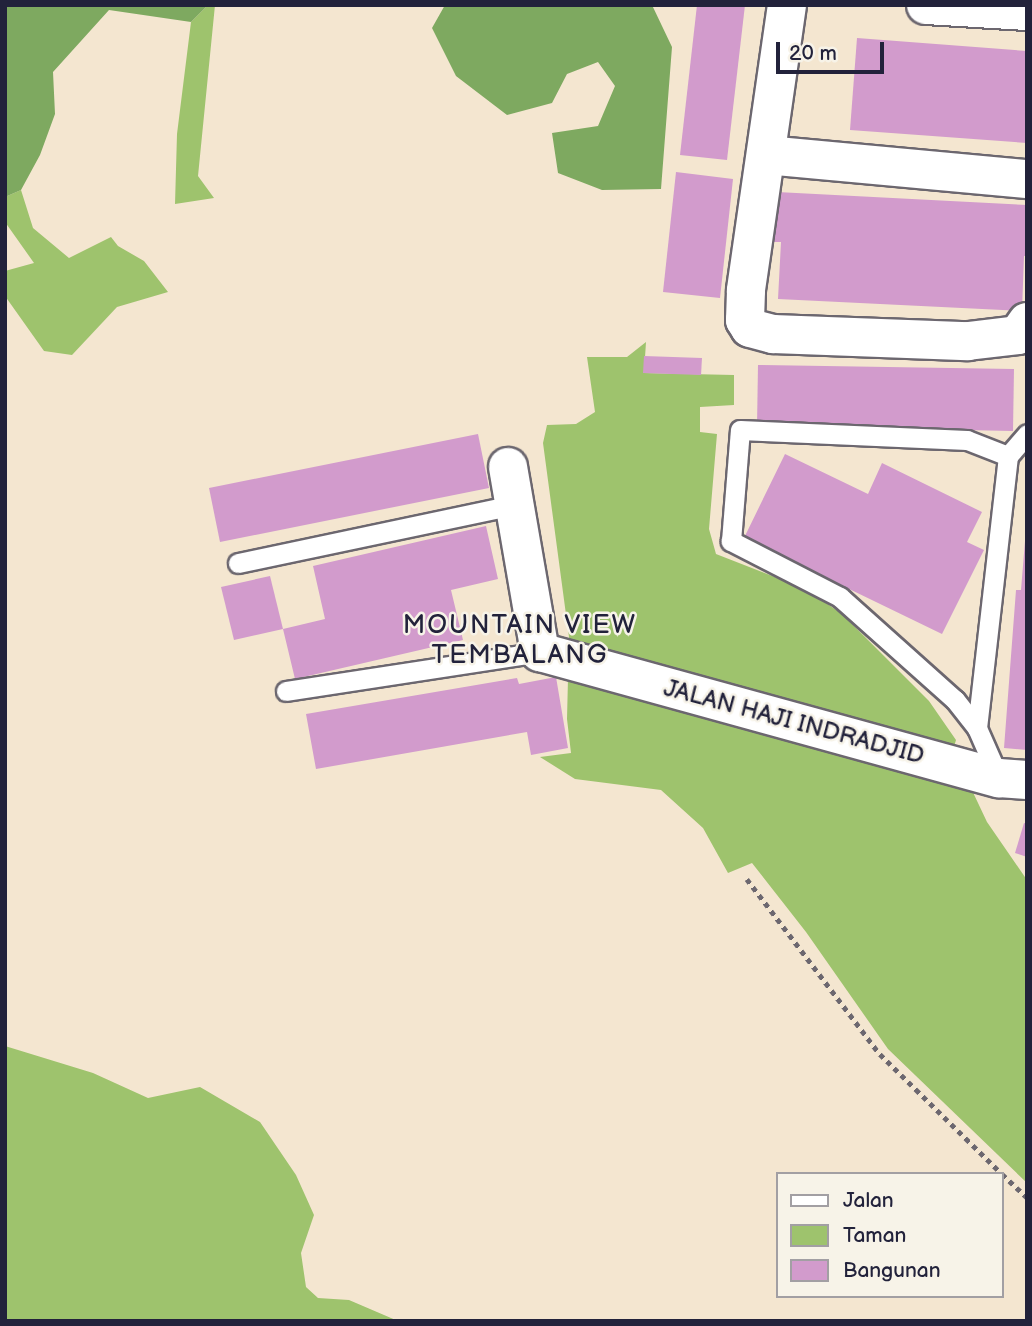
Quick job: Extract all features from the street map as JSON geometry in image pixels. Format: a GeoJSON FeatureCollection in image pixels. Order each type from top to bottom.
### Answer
{"type":"FeatureCollection","features":[{"type":"Feature","properties":{"kind":"street"},"geometry":{"type":"LineString","coordinates":[[787,5],[746,291],[745,320],[750,328],[773,334],[968,341],[1018,335],[1027,322]]}},
{"type":"Feature","properties":{"kind":"street"},"geometry":{"type":"LineString","coordinates":[[926,5],[1027,11]]}},
{"type":"Feature","properties":{"kind":"street"},"geometry":{"type":"LineString","coordinates":[[766,155],[1027,179]]}},
{"type":"Feature","properties":{"kind":"street"},"geometry":{"type":"LineString","coordinates":[[508,467],[540,652]]}},
{"type":"Feature","properties":{"kind":"street","name":"JALAN HAJI INDRADJID"},"geometry":{"type":"LineString","coordinates":[[540,652],[1013,779]]}},
{"type":"Feature","properties":{"kind":"lane"},"geometry":{"type":"LineString","coordinates":[[1009,456],[967,440],[740,430],[731,541],[840,597],[955,699],[1013,779]]}},
{"type":"Feature","properties":{"kind":"lane"},"geometry":{"type":"LineString","coordinates":[[977,728],[1009,456],[1027,434]]}},
{"type":"Feature","properties":{"kind":"lane"},"geometry":{"type":"LineString","coordinates":[[239,563],[513,505]]}},
{"type":"Feature","properties":{"kind":"lane"},"geometry":{"type":"LineString","coordinates":[[286,691],[540,652]]}},
{"type":"Feature","properties":{"kind":"path"},"geometry":{"type":"LineString","coordinates":[[747,879],[880,1054],[1000,1172]]}},
{"type":"Feature","properties":{"kind":"path"},"geometry":{"type":"LineString","coordinates":[[1004,1176],[1027,1198]]}},
{"type":"Feature","properties":{"kind":"green space"},"geometry":{"type":"Polygon","coordinates":[[[5,5],[208,5],[191,22],[109,10],[53,72],[55,114],[40,155],[21,190],[5,197],[5,5]]]}},
{"type":"Feature","properties":{"kind":"green space"},"geometry":{"type":"Polygon","coordinates":[[[208,5],[215,5],[198,176],[214,198],[175,204],[177,134],[191,22],[208,5]]]}},
{"type":"Feature","properties":{"kind":"green space"},"geometry":{"type":"Polygon","coordinates":[[[445,5],[652,5],[672,47],[661,189],[602,190],[558,173],[552,133],[598,126],[615,86],[598,62],[567,74],[552,103],[507,115],[456,76],[432,28],[445,5]]]}},
{"type":"Feature","properties":{"kind":"green space"},"geometry":{"type":"Polygon","coordinates":[[[21,190],[33,228],[69,258],[111,237],[118,246],[144,261],[168,292],[117,307],[72,355],[44,351],[5,296],[5,271],[34,263],[5,222],[5,197],[21,190]]]}},
{"type":"Feature","properties":{"kind":"green space"},"geometry":{"type":"Polygon","coordinates":[[[646,342],[644,373],[734,375],[734,405],[700,407],[700,432],[717,434],[709,529],[716,554],[806,589],[842,614],[929,701],[956,740],[953,750],[987,822],[1027,880],[1027,1183],[888,1049],[806,932],[752,863],[728,873],[703,828],[661,790],[575,779],[540,757],[571,753],[567,719],[569,637],[543,443],[547,425],[576,424],[595,412],[587,357],[627,357],[646,342]]]}},
{"type":"Feature","properties":{"kind":"green space"},"geometry":{"type":"Polygon","coordinates":[[[5,1046],[93,1073],[148,1098],[200,1087],[260,1122],[296,1175],[314,1215],[301,1253],[306,1287],[318,1298],[349,1300],[398,1321],[5,1321],[5,1046]]]}},
{"type":"Feature","properties":{"kind":"building"},"geometry":{"type":"Polygon","coordinates":[[[697,5],[745,5],[727,160],[680,155],[697,5]]]}},
{"type":"Feature","properties":{"kind":"building"},"geometry":{"type":"Polygon","coordinates":[[[857,38],[1027,51],[1027,143],[850,130],[857,38]]]}},
{"type":"Feature","properties":{"kind":"building"},"geometry":{"type":"Polygon","coordinates":[[[676,172],[733,179],[720,298],[663,292],[676,172]]]}},
{"type":"Feature","properties":{"kind":"building"},"geometry":{"type":"Polygon","coordinates":[[[777,192],[1027,205],[1027,256],[1024,256],[1022,311],[778,299],[781,242],[774,242],[777,192]]]}},
{"type":"Feature","properties":{"kind":"building"},"geometry":{"type":"Polygon","coordinates":[[[644,356],[702,358],[701,375],[643,373],[644,356]]]}},
{"type":"Feature","properties":{"kind":"building"},"geometry":{"type":"Polygon","coordinates":[[[758,365],[1014,369],[1013,431],[757,426],[758,365]]]}},
{"type":"Feature","properties":{"kind":"building"},"geometry":{"type":"Polygon","coordinates":[[[478,434],[489,488],[220,542],[209,488],[478,434]]]}},
{"type":"Feature","properties":{"kind":"building"},"geometry":{"type":"Polygon","coordinates":[[[785,454],[868,494],[882,463],[982,512],[967,542],[984,550],[942,634],[744,538],[785,454]]]}},
{"type":"Feature","properties":{"kind":"building"},"geometry":{"type":"Polygon","coordinates":[[[486,526],[498,579],[451,590],[463,640],[295,679],[283,629],[325,619],[313,566],[486,526]]]}},
{"type":"Feature","properties":{"kind":"building"},"geometry":{"type":"Polygon","coordinates":[[[1025,541],[1027,750],[1004,748],[1016,590],[1021,590],[1025,541]]]}},
{"type":"Feature","properties":{"kind":"building"},"geometry":{"type":"Polygon","coordinates":[[[270,576],[283,629],[234,640],[221,587],[270,576]]]}},
{"type":"Feature","properties":{"kind":"building"},"geometry":{"type":"Polygon","coordinates":[[[556,677],[568,748],[531,755],[527,732],[316,769],[306,714],[517,678],[519,684],[556,677]]]}},
{"type":"Feature","properties":{"kind":"building"},"geometry":{"type":"Polygon","coordinates":[[[1024,823],[1027,824],[1027,857],[1015,853],[1024,823]]]}},
{"type":"Feature","properties":{"kind":"district","name":"MOUNTAIN VIEW TEMBALANG"},"geometry":{"type":"Point","coordinates":[520,641]}}]}
